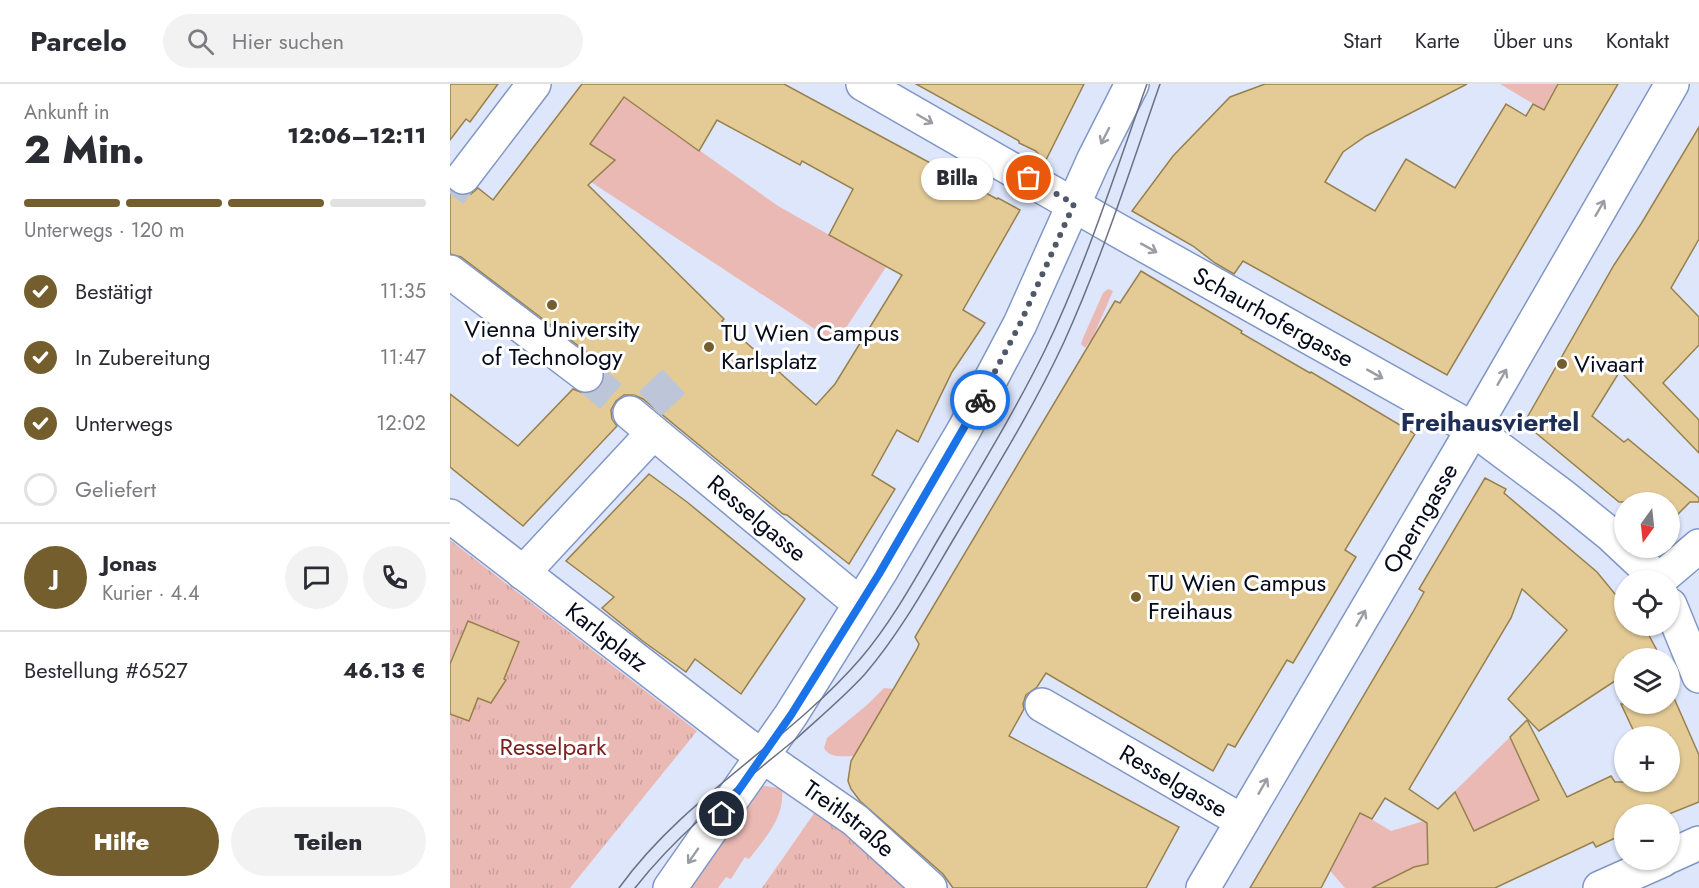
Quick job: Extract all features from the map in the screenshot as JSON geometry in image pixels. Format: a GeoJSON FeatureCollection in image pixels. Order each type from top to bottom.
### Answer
{"type":"FeatureCollection","features":[{"type":"Feature","properties":{"kind":"street"},"geometry":{"type":"LineString","coordinates":[[463,177],[534,84]]}},
{"type":"Feature","properties":{"kind":"street","name":"Schaurhofergasse"},"geometry":{"type":"LineString","coordinates":[[863,84],[1473,429],[1564,497],[1611,535],[1648,570]]}},
{"type":"Feature","properties":{"kind":"street"},"geometry":{"type":"LineString","coordinates":[[670,888],[791,715],[975,411],[1020,324],[1093,160],[1132,84]]}},
{"type":"Feature","properties":{"kind":"street","name":"Operngasse"},"geometry":{"type":"LineString","coordinates":[[1203,888],[1473,429],[1671,84]]}},
{"type":"Feature","properties":{"kind":"street"},"geometry":{"type":"LineString","coordinates":[[450,272],[586,375]]}},
{"type":"Feature","properties":{"kind":"street","name":"Resselgasse"},"geometry":{"type":"LineString","coordinates":[[524,573],[642,417],[860,604]]}},
{"type":"Feature","properties":{"kind":"street","name":"Karlsplatz"},"geometry":{"type":"LineString","coordinates":[[450,516],[651,673],[763,756]]}},
{"type":"Feature","properties":{"kind":"street"},"geometry":{"type":"LineString","coordinates":[[1671,570],[1699,546]]}},
{"type":"Feature","properties":{"kind":"street"},"geometry":{"type":"LineString","coordinates":[[1680,629],[1699,676]]}},
{"type":"Feature","properties":{"kind":"street","name":"Resselgasse"},"geometry":{"type":"LineString","coordinates":[[1042,705],[1242,821]]}},
{"type":"Feature","properties":{"kind":"street","name":"Treitlstraße"},"geometry":{"type":"LineString","coordinates":[[763,756],[855,820],[930,888]]}},
{"type":"Feature","properties":{"kind":"street"},"geometry":{"type":"LineString","coordinates":[[1680,852],[1699,843]]}},
{"type":"Feature","properties":{"kind":"street"},"geometry":{"type":"LineString","coordinates":[[1600,888],[1640,870]]}},
{"type":"Feature","properties":{"kind":"green space"},"geometry":{"type":"Polygon","coordinates":[[[1500,84],[1558,84],[1549,113],[1500,84]]]}},
{"type":"Feature","properties":{"kind":"green space"},"geometry":{"type":"Polygon","coordinates":[[[624,97],[778,206],[886,267],[836,343],[591,182],[615,160],[590,144],[624,97]]]}},
{"type":"Feature","properties":{"kind":"green space"},"geometry":{"type":"Polygon","coordinates":[[[1108,289],[1113,291],[1093,337],[1085,348],[1081,344],[1083,338],[1103,293],[1108,289]]]}},
{"type":"Feature","properties":{"kind":"green space","name":"Resselpark"},"geometry":{"type":"Polygon","coordinates":[[[450,540],[697,731],[570,888],[450,888],[450,540]]]}},
{"type":"Feature","properties":{"kind":"green space"},"geometry":{"type":"Polygon","coordinates":[[[884,688],[894,689],[854,756],[837,756],[827,752],[824,748],[827,738],[884,688]]]}},
{"type":"Feature","properties":{"kind":"green space"},"geometry":{"type":"Polygon","coordinates":[[[1510,737],[1539,800],[1474,831],[1455,791],[1510,737]]]}},
{"type":"Feature","properties":{"kind":"green space"},"geometry":{"type":"Polygon","coordinates":[[[760,785],[782,789],[780,809],[773,827],[749,859],[745,857],[731,879],[726,877],[718,888],[690,888],[760,785]]]}},
{"type":"Feature","properties":{"kind":"green space"},"geometry":{"type":"Polygon","coordinates":[[[820,805],[913,888],[762,888],[820,805]]]}},
{"type":"Feature","properties":{"kind":"green space"},"geometry":{"type":"Polygon","coordinates":[[[1361,813],[1391,831],[1427,820],[1427,888],[1345,888],[1326,866],[1336,859],[1361,813]]]}},
{"type":"Feature","properties":{"kind":"building"},"geometry":{"type":"Polygon","coordinates":[[[450,84],[498,84],[470,122],[466,119],[450,140],[450,84]]]}},
{"type":"Feature","properties":{"kind":"building"},"geometry":{"type":"Polygon","coordinates":[[[582,84],[784,84],[1020,210],[963,310],[985,323],[952,372],[918,442],[897,430],[872,475],[895,489],[849,564],[783,514],[643,399],[634,395],[624,395],[616,401],[611,410],[612,419],[617,426],[523,526],[450,467],[450,394],[518,446],[573,389],[583,393],[593,392],[601,387],[604,378],[603,368],[597,360],[461,257],[450,254],[450,190],[461,196],[471,194],[478,188],[493,200],[582,84]],[[624,97],[590,144],[615,160],[588,185],[724,319],[722,321],[816,405],[835,384],[902,275],[829,235],[853,189],[802,161],[800,165],[717,120],[699,151],[624,97]]]}},
{"type":"Feature","properties":{"kind":"building"},"geometry":{"type":"Polygon","coordinates":[[[916,84],[1084,84],[1045,162],[1036,151],[916,84]]]}},
{"type":"Feature","properties":{"kind":"building"},"geometry":{"type":"Polygon","coordinates":[[[1265,84],[1467,84],[1366,136],[1343,152],[1325,182],[1375,211],[1406,159],[1455,188],[1506,104],[1526,116],[1533,104],[1544,110],[1558,84],[1618,84],[1447,375],[1243,261],[1234,274],[1193,246],[1132,211],[1173,156],[1230,97],[1265,84]]]}},
{"type":"Feature","properties":{"kind":"building"},"geometry":{"type":"Polygon","coordinates":[[[1699,127],[1699,239],[1671,288],[1699,317],[1699,345],[1663,383],[1699,420],[1699,453],[1620,371],[1592,416],[1624,442],[1628,439],[1699,498],[1699,502],[1690,502],[1680,512],[1680,492],[1614,492],[1614,498],[1524,423],[1614,265],[1699,127]]]}},
{"type":"Feature","properties":{"kind":"building","name":"TU Wien Campus Freihaus"},"geometry":{"type":"Polygon","coordinates":[[[1141,271],[1242,331],[1241,333],[1415,434],[1345,550],[1356,557],[1293,663],[1287,660],[1235,747],[1228,744],[1213,771],[1046,673],[1037,687],[1026,695],[1024,709],[1009,736],[1179,827],[1146,888],[953,888],[943,874],[860,801],[848,781],[851,761],[917,649],[919,644],[915,637],[1115,301],[1120,303],[1141,271]]]}},
{"type":"Feature","properties":{"kind":"building"},"geometry":{"type":"Polygon","coordinates":[[[649,474],[687,502],[805,599],[741,694],[695,659],[686,672],[644,642],[602,608],[614,597],[566,561],[649,474]]]}},
{"type":"Feature","properties":{"kind":"building"},"geometry":{"type":"Polygon","coordinates":[[[1485,478],[1506,489],[1504,493],[1597,572],[1614,593],[1614,636],[1649,636],[1656,648],[1614,648],[1614,682],[1539,731],[1508,699],[1567,630],[1522,589],[1511,618],[1409,789],[1438,809],[1455,792],[1474,831],[1539,800],[1510,737],[1527,720],[1567,797],[1611,776],[1614,780],[1614,792],[1680,792],[1680,726],[1631,726],[1626,714],[1680,714],[1680,712],[1699,755],[1699,802],[1680,810],[1680,804],[1614,804],[1614,839],[1596,847],[1593,842],[1495,888],[1372,888],[1414,867],[1428,864],[1427,823],[1385,798],[1372,819],[1360,813],[1321,888],[1250,888],[1413,612],[1424,592],[1419,589],[1485,478]]]}},
{"type":"Feature","properties":{"kind":"building"},"geometry":{"type":"Polygon","coordinates":[[[468,621],[519,642],[504,679],[506,680],[491,703],[478,698],[469,721],[450,714],[450,664],[468,621]]]}},
{"type":"Feature","properties":{"kind":"tunnel"},"geometry":{"type":"LineString","coordinates":[[450,194],[463,177]]}},
{"type":"Feature","properties":{"kind":"tunnel"},"geometry":{"type":"LineString","coordinates":[[650,404],[684,372]]}},
{"type":"Feature","properties":{"kind":"tunnel"},"geometry":{"type":"LineString","coordinates":[[586,375],[630,413]]}},
{"type":"Feature","properties":{"kind":"tram line"},"geometry":{"type":"LineString","coordinates":[[619,888],[645,855],[674,825],[832,689],[861,658],[896,611],[997,439],[1045,350],[1087,252],[1147,84]]}},
{"type":"Feature","properties":{"kind":"tram line"},"geometry":{"type":"LineString","coordinates":[[635,888],[691,827],[849,691],[878,658],[902,624],[1013,440],[1064,342],[1103,246],[1160,84]]}},
{"type":"Feature","properties":{"kind":"way so far"},"geometry":{"type":"LineString","coordinates":[[980,400],[1033,297],[1074,204],[1029,178]]}},
{"type":"Feature","properties":{"kind":"place","name":"Billa"},"geometry":{"type":"Point","coordinates":[1029,178]}},
{"type":"Feature","properties":{"kind":"place","name":"Vienna University of Technology"},"geometry":{"type":"Point","coordinates":[552,305]}},
{"type":"Feature","properties":{"kind":"place","name":"TU Wien Campus Karlsplatz"},"geometry":{"type":"Point","coordinates":[709,347]}},
{"type":"Feature","properties":{"kind":"place","name":"Vivaart"},"geometry":{"type":"Point","coordinates":[1562,364]}},
{"type":"Feature","properties":{"kind":"place","name":"TU Wien Campus Freihaus"},"geometry":{"type":"Point","coordinates":[1136,597]}},
{"type":"Feature","properties":{"kind":"district","name":"Freihausviertel"},"geometry":{"type":"Point","coordinates":[1490,422]}},
{"type":"Feature","properties":{"kind":"route"},"geometry":{"type":"LineString","coordinates":[[722,814],[791,715],[879,574],[980,400]]}}]}
